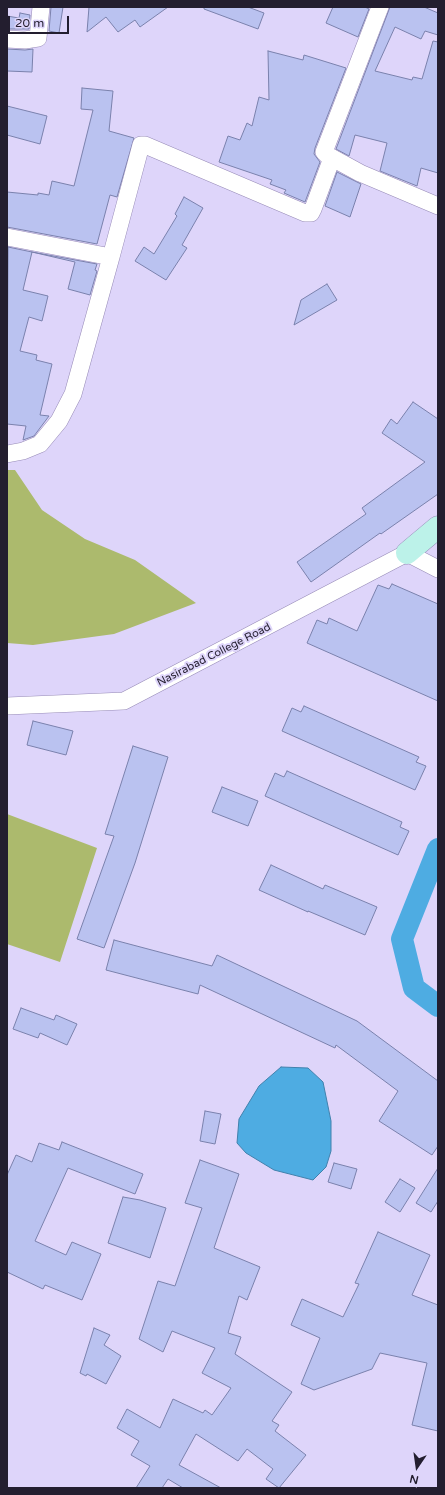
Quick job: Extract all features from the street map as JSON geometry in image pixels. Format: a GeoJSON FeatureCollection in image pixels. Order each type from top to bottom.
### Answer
{"type":"FeatureCollection","features":[{"type":"Feature","properties":{"kind":"street"},"geometry":{"type":"LineString","coordinates":[[7,39],[25,40],[38,38],[41,7]]}},
{"type":"Feature","properties":{"kind":"street"},"geometry":{"type":"LineString","coordinates":[[380,7],[324,154],[360,172],[438,206]]}},
{"type":"Feature","properties":{"kind":"street"},"geometry":{"type":"LineString","coordinates":[[7,454],[40,444],[59,421],[73,394],[141,145],[145,145],[305,213],[311,213],[313,209],[332,158]]}},
{"type":"Feature","properties":{"kind":"street"},"geometry":{"type":"LineString","coordinates":[[7,237],[110,257]]}},
{"type":"Feature","properties":{"kind":"street"},"geometry":{"type":"LineString","coordinates":[[438,527],[407,553],[438,569]]}},
{"type":"Feature","properties":{"kind":"street","name":"Nasirabad College Road"},"geometry":{"type":"LineString","coordinates":[[7,706],[124,701],[407,553]]}},
{"type":"Feature","properties":{"kind":"green space"},"geometry":{"type":"Polygon","coordinates":[[[7,470],[15,470],[42,510],[85,539],[135,560],[196,603],[114,634],[33,645],[7,643],[7,470]]]}},
{"type":"Feature","properties":{"kind":"green space"},"geometry":{"type":"Polygon","coordinates":[[[7,814],[97,848],[60,962],[7,944],[7,814]]]}},
{"type":"Feature","properties":{"kind":"water"},"geometry":{"type":"Polygon","coordinates":[[[281,1067],[308,1068],[323,1082],[331,1121],[331,1151],[326,1167],[313,1180],[274,1170],[246,1153],[237,1143],[239,1119],[259,1086],[281,1067]]]}},
{"type":"Feature","properties":{"kind":"building"},"geometry":{"type":"Polygon","coordinates":[[[51,7],[63,7],[59,33],[49,31],[51,7]]]}},
{"type":"Feature","properties":{"kind":"building"},"geometry":{"type":"Polygon","coordinates":[[[89,7],[168,7],[140,27],[135,20],[118,32],[106,17],[87,32],[89,7]]]}},
{"type":"Feature","properties":{"kind":"building"},"geometry":{"type":"Polygon","coordinates":[[[204,7],[248,7],[264,13],[258,29],[204,9],[204,7]]]}},
{"type":"Feature","properties":{"kind":"building"},"geometry":{"type":"Polygon","coordinates":[[[333,7],[365,7],[369,9],[358,37],[326,23],[333,7]]]}},
{"type":"Feature","properties":{"kind":"building"},"geometry":{"type":"Polygon","coordinates":[[[390,7],[424,7],[438,13],[438,35],[425,31],[421,39],[395,27],[375,71],[412,80],[413,77],[422,79],[433,41],[438,42],[438,173],[421,168],[417,186],[380,171],[387,143],[355,135],[349,156],[336,149],[390,7]]]}},
{"type":"Feature","properties":{"kind":"building"},"geometry":{"type":"Polygon","coordinates":[[[20,13],[30,15],[29,29],[7,29],[7,16],[19,18],[20,13]]]}},
{"type":"Feature","properties":{"kind":"building"},"geometry":{"type":"Polygon","coordinates":[[[7,49],[33,49],[32,72],[7,71],[7,49]]]}},
{"type":"Feature","properties":{"kind":"building"},"geometry":{"type":"Polygon","coordinates":[[[268,51],[303,60],[304,55],[346,68],[315,148],[314,154],[320,162],[305,202],[284,193],[286,190],[270,184],[272,180],[219,162],[228,136],[240,140],[247,123],[252,126],[259,97],[269,100],[268,51]]]}},
{"type":"Feature","properties":{"kind":"building"},"geometry":{"type":"Polygon","coordinates":[[[82,88],[113,91],[109,131],[134,138],[117,197],[110,195],[97,244],[7,227],[7,192],[38,195],[38,193],[49,195],[52,181],[74,186],[93,110],[81,109],[82,88]]]}},
{"type":"Feature","properties":{"kind":"building"},"geometry":{"type":"Polygon","coordinates":[[[7,106],[47,116],[40,144],[7,135],[7,106]]]}},
{"type":"Feature","properties":{"kind":"building"},"geometry":{"type":"Polygon","coordinates":[[[337,172],[361,184],[350,217],[325,206],[337,172]]]}},
{"type":"Feature","properties":{"kind":"building"},"geometry":{"type":"Polygon","coordinates":[[[184,197],[203,208],[182,245],[187,248],[166,280],[135,261],[144,247],[154,254],[177,216],[175,214],[184,197]]]}},
{"type":"Feature","properties":{"kind":"building"},"geometry":{"type":"Polygon","coordinates":[[[8,247],[32,252],[23,290],[48,296],[42,321],[29,317],[20,351],[37,355],[36,360],[52,364],[40,415],[49,416],[34,436],[23,440],[26,426],[7,424],[8,247]]]}},
{"type":"Feature","properties":{"kind":"building"},"geometry":{"type":"Polygon","coordinates":[[[32,252],[97,264],[95,270],[97,271],[90,295],[68,289],[75,262],[32,252]]]}},
{"type":"Feature","properties":{"kind":"building"},"geometry":{"type":"Polygon","coordinates":[[[327,284],[337,300],[294,325],[301,300],[327,284]]]}},
{"type":"Feature","properties":{"kind":"building"},"geometry":{"type":"Polygon","coordinates":[[[413,402],[438,419],[438,494],[311,582],[297,562],[366,514],[362,508],[425,462],[382,433],[391,419],[397,424],[413,402]]]}},
{"type":"Feature","properties":{"kind":"building"},"geometry":{"type":"Polygon","coordinates":[[[392,584],[438,604],[438,701],[307,643],[317,620],[327,624],[329,618],[357,631],[378,585],[389,589],[392,584]]]}},
{"type":"Feature","properties":{"kind":"building"},"geometry":{"type":"Polygon","coordinates":[[[304,706],[419,757],[416,762],[426,766],[415,790],[282,731],[292,708],[301,712],[304,706]]]}},
{"type":"Feature","properties":{"kind":"building"},"geometry":{"type":"Polygon","coordinates":[[[33,721],[73,731],[66,755],[27,745],[33,721]]]}},
{"type":"Feature","properties":{"kind":"building"},"geometry":{"type":"Polygon","coordinates":[[[133,746],[168,757],[135,863],[104,948],[77,939],[114,836],[105,834],[133,746]]]}},
{"type":"Feature","properties":{"kind":"building"},"geometry":{"type":"Polygon","coordinates":[[[287,771],[402,822],[400,827],[409,831],[398,855],[265,796],[275,773],[284,777],[287,771]]]}},
{"type":"Feature","properties":{"kind":"building"},"geometry":{"type":"Polygon","coordinates":[[[222,787],[258,801],[248,826],[212,812],[222,787]]]}},
{"type":"Feature","properties":{"kind":"building"},"geometry":{"type":"Polygon","coordinates":[[[271,865],[323,889],[325,885],[377,907],[365,935],[259,890],[271,865]]]}},
{"type":"Feature","properties":{"kind":"building"},"geometry":{"type":"Polygon","coordinates":[[[114,940],[212,966],[217,955],[357,1021],[438,1081],[438,1146],[432,1155],[379,1121],[398,1091],[336,1045],[335,1048],[200,985],[198,994],[106,970],[114,940]]]}},
{"type":"Feature","properties":{"kind":"building"},"geometry":{"type":"Polygon","coordinates":[[[21,1008],[54,1020],[56,1015],[77,1024],[67,1045],[40,1033],[38,1038],[13,1029],[21,1008]]]}},
{"type":"Feature","properties":{"kind":"building"},"geometry":{"type":"Polygon","coordinates":[[[205,1111],[221,1114],[215,1144],[200,1141],[205,1111]]]}},
{"type":"Feature","properties":{"kind":"building"},"geometry":{"type":"Polygon","coordinates":[[[62,1142],[143,1174],[135,1194],[68,1168],[35,1241],[66,1255],[72,1242],[101,1254],[82,1300],[45,1285],[43,1289],[7,1272],[7,1175],[16,1155],[32,1162],[39,1143],[59,1150],[62,1142]]]}},
{"type":"Feature","properties":{"kind":"building"},"geometry":{"type":"Polygon","coordinates":[[[200,1160],[239,1174],[214,1248],[260,1267],[247,1300],[239,1296],[228,1333],[241,1337],[235,1354],[292,1392],[272,1421],[279,1425],[275,1431],[306,1455],[279,1488],[266,1479],[273,1469],[247,1449],[238,1461],[196,1434],[179,1465],[221,1488],[183,1488],[168,1479],[162,1488],[136,1488],[150,1466],[131,1455],[139,1441],[117,1428],[127,1409],[160,1428],[173,1399],[203,1413],[205,1410],[212,1415],[231,1388],[202,1373],[215,1348],[172,1331],[163,1352],[139,1339],[158,1281],[175,1286],[202,1208],[185,1203],[200,1160]]]}},
{"type":"Feature","properties":{"kind":"building"},"geometry":{"type":"Polygon","coordinates":[[[334,1163],[357,1169],[351,1189],[328,1182],[334,1163]]]}},
{"type":"Feature","properties":{"kind":"building"},"geometry":{"type":"Polygon","coordinates":[[[438,1168],[438,1201],[431,1212],[416,1203],[438,1168]]]}},
{"type":"Feature","properties":{"kind":"building"},"geometry":{"type":"Polygon","coordinates":[[[400,1179],[415,1188],[400,1212],[385,1202],[400,1179]]]}},
{"type":"Feature","properties":{"kind":"building"},"geometry":{"type":"Polygon","coordinates":[[[123,1197],[140,1200],[166,1208],[150,1258],[108,1243],[123,1197]]]}},
{"type":"Feature","properties":{"kind":"building"},"geometry":{"type":"Polygon","coordinates":[[[378,1232],[430,1255],[412,1295],[438,1305],[438,1431],[412,1425],[427,1363],[380,1353],[372,1369],[314,1390],[301,1384],[320,1338],[291,1325],[302,1299],[343,1317],[359,1284],[355,1283],[378,1232]]]}},
{"type":"Feature","properties":{"kind":"building"},"geometry":{"type":"Polygon","coordinates":[[[94,1328],[110,1335],[104,1345],[121,1356],[106,1384],[87,1374],[86,1376],[80,1373],[94,1328]]]}},
{"type":"Feature","properties":{"kind":"waterway"},"geometry":{"type":"LineString","coordinates":[[438,849],[402,939],[414,988],[438,1006]]}}]}
